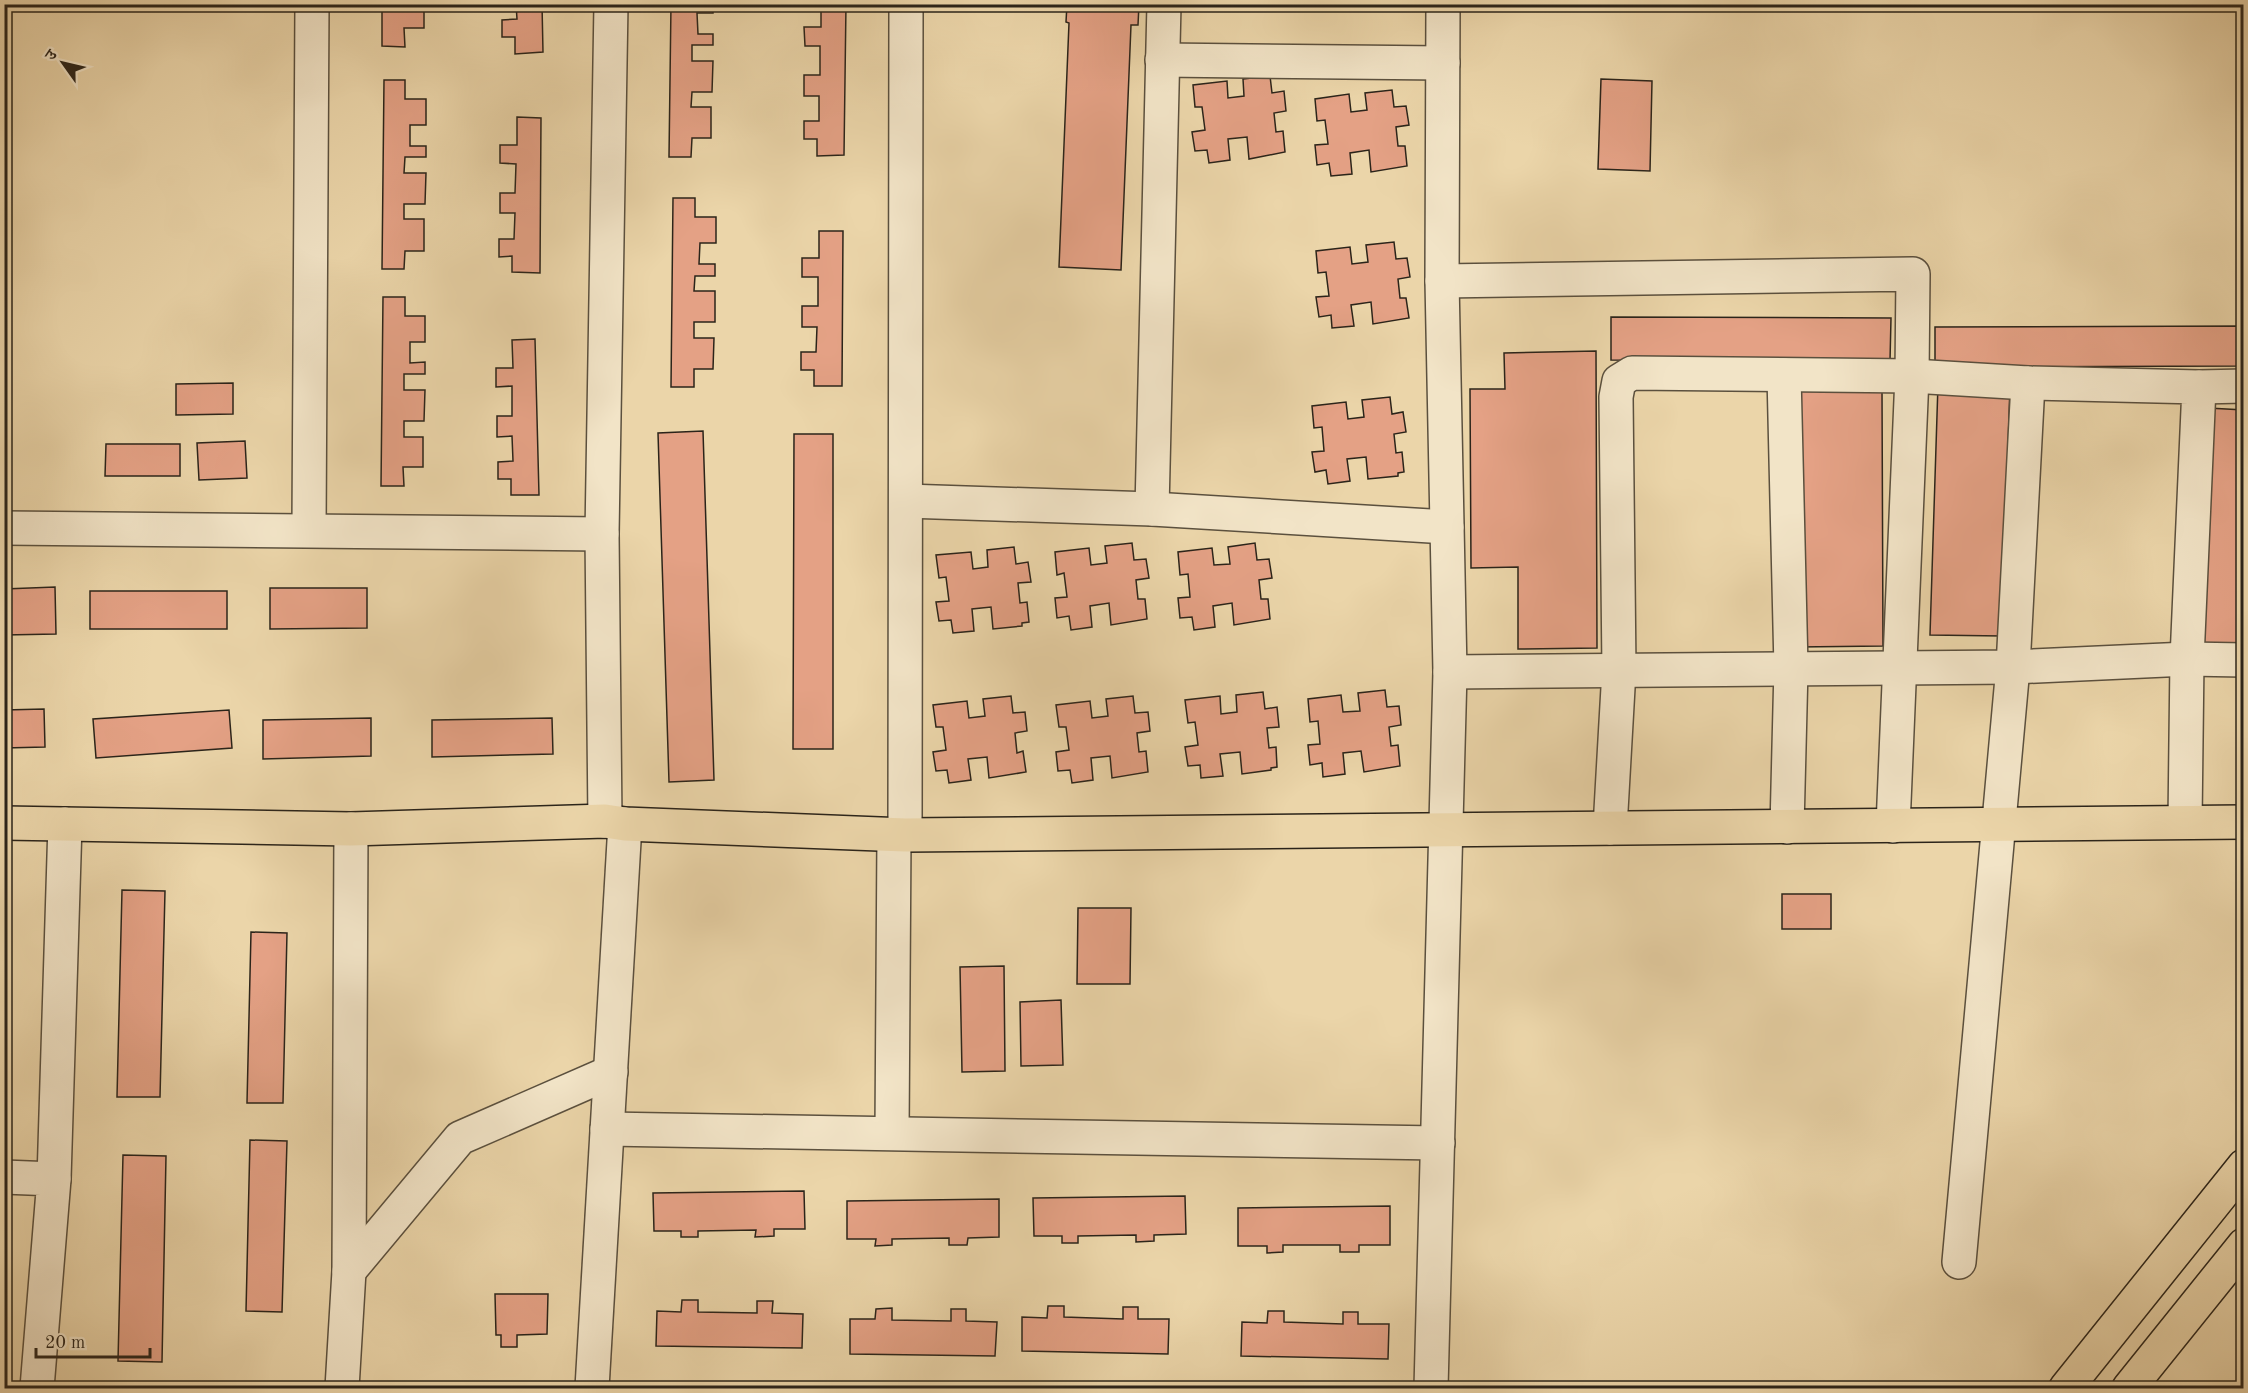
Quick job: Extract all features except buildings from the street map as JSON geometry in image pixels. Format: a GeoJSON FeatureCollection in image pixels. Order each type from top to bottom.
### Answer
{"type":"FeatureCollection","features":[{"type":"Feature","properties":{"kind":"main road"},"geometry":{"type":"LineString","coordinates":[[4,823],[351,829],[615,822],[900,835],[2244,822]]}},
{"type":"Feature","properties":{"kind":"main road"},"geometry":{"type":"LineString","coordinates":[[2066,1389],[2244,1166]]}},
{"type":"Feature","properties":{"kind":"main road"},"geometry":{"type":"LineString","coordinates":[[2129,1389],[2244,1245]]}},
{"type":"Feature","properties":{"kind":"street"},"geometry":{"type":"LineString","coordinates":[[309,529],[312,4]]}},
{"type":"Feature","properties":{"kind":"street"},"geometry":{"type":"LineString","coordinates":[[592,1389],[611,1071],[615,822],[602,534],[611,4]]}},
{"type":"Feature","properties":{"kind":"street"},"geometry":{"type":"LineString","coordinates":[[892,1133],[906,501],[906,4]]}},
{"type":"Feature","properties":{"kind":"street"},"geometry":{"type":"LineString","coordinates":[[1152,509],[1164,4]]}},
{"type":"Feature","properties":{"kind":"street"},"geometry":{"type":"LineString","coordinates":[[1431,1389],[1448,830],[1450,672],[1442,281],[1443,4]]}},
{"type":"Feature","properties":{"kind":"street"},"geometry":{"type":"LineString","coordinates":[[1162,60],[1443,63]]}},
{"type":"Feature","properties":{"kind":"street"},"geometry":{"type":"LineString","coordinates":[[1442,281],[1913,274],[1912,376],[1893,826]]}},
{"type":"Feature","properties":{"kind":"street"},"geometry":{"type":"LineString","coordinates":[[1610,828],[1619,670],[1616,397],[1619,381],[1632,373],[1912,376],[2028,383],[2244,386]]}},
{"type":"Feature","properties":{"kind":"street"},"geometry":{"type":"LineString","coordinates":[[1784,375],[1791,668],[1787,827]]}},
{"type":"Feature","properties":{"kind":"street"},"geometry":{"type":"LineString","coordinates":[[1959,1262],[2013,667],[2028,383]]}},
{"type":"Feature","properties":{"kind":"street"},"geometry":{"type":"LineString","coordinates":[[2185,822],[2187,658],[2199,387]]}},
{"type":"Feature","properties":{"kind":"street"},"geometry":{"type":"LineString","coordinates":[[906,501],[1152,509],[1447,527]]}},
{"type":"Feature","properties":{"kind":"street"},"geometry":{"type":"LineString","coordinates":[[4,528],[309,529],[602,534]]}},
{"type":"Feature","properties":{"kind":"street"},"geometry":{"type":"LineString","coordinates":[[1450,672],[2013,667],[2187,658],[2244,660]]}},
{"type":"Feature","properties":{"kind":"street"},"geometry":{"type":"LineString","coordinates":[[37,1389],[54,1179],[65,824]]}},
{"type":"Feature","properties":{"kind":"street"},"geometry":{"type":"LineString","coordinates":[[342,1389],[349,1271],[351,829]]}},
{"type":"Feature","properties":{"kind":"street"},"geometry":{"type":"LineString","coordinates":[[349,1271],[460,1138],[611,1071]]}},
{"type":"Feature","properties":{"kind":"street"},"geometry":{"type":"LineString","coordinates":[[607,1129],[1438,1143]]}},
{"type":"Feature","properties":{"kind":"street"},"geometry":{"type":"LineString","coordinates":[[4,1177],[54,1179]]}}]}
